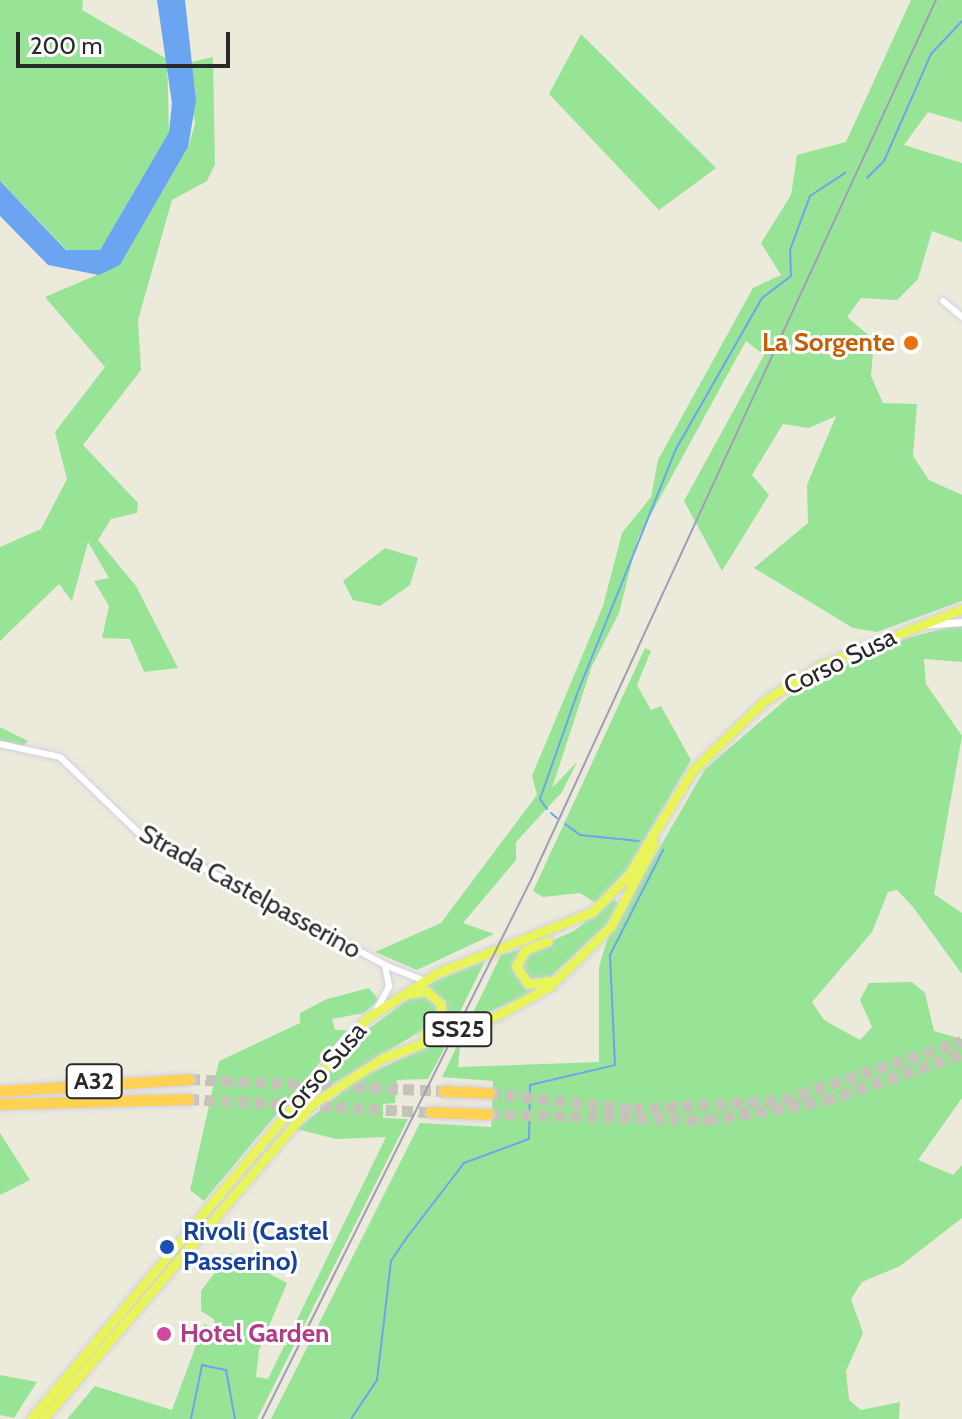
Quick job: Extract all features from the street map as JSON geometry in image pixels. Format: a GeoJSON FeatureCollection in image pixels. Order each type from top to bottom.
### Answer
{"type":"FeatureCollection","features":[{"type":"Feature","properties":{"kind":"highway","name":"A32"},"geometry":{"type":"LineString","coordinates":[[0,1091],[189,1079]]}},
{"type":"Feature","properties":{"kind":"highway"},"geometry":{"type":"LineString","coordinates":[[444,1091],[489,1093]]}},
{"type":"Feature","properties":{"kind":"highway","name":"A32"},"geometry":{"type":"LineString","coordinates":[[0,1104],[188,1099]]}},
{"type":"Feature","properties":{"kind":"highway"},"geometry":{"type":"LineString","coordinates":[[431,1112],[488,1114]]}},
{"type":"Feature","properties":{"kind":"main road","name":"Corso Susa"},"geometry":{"type":"LineString","coordinates":[[31,1419],[377,1009],[422,980],[580,920],[621,886],[669,806],[701,761],[791,681],[962,609]]}},
{"type":"Feature","properties":{"kind":"main road","name":"Corso Susa"},"geometry":{"type":"LineString","coordinates":[[43,1419],[297,1120],[383,1058],[515,1007],[587,954],[620,912],[669,806]]}},
{"type":"Feature","properties":{"kind":"main road"},"geometry":{"type":"LineString","coordinates":[[580,920],[525,950],[517,972],[542,986],[587,954]]}},
{"type":"Feature","properties":{"kind":"main road"},"geometry":{"type":"LineString","coordinates":[[377,1009],[421,990],[442,1010],[437,1028],[383,1058]]}},
{"type":"Feature","properties":{"kind":"street"},"geometry":{"type":"LineString","coordinates":[[943,301],[962,317]]}},
{"type":"Feature","properties":{"kind":"street"},"geometry":{"type":"LineString","coordinates":[[918,625],[962,622]]}},
{"type":"Feature","properties":{"kind":"street","name":"Strada Castelpasserino"},"geometry":{"type":"LineString","coordinates":[[0,744],[60,757],[147,839],[385,965],[422,980]]}},
{"type":"Feature","properties":{"kind":"street","name":"Strada Castelpasserino"},"geometry":{"type":"LineString","coordinates":[[377,1009],[390,980],[385,965]]}},
{"type":"Feature","properties":{"kind":"green space"},"geometry":{"type":"Polygon","coordinates":[[[0,0],[83,0],[82,10],[167,59],[169,132],[100,250],[67,250],[0,181],[0,0]]]}},
{"type":"Feature","properties":{"kind":"green space"},"geometry":{"type":"Polygon","coordinates":[[[911,0],[962,0],[962,122],[928,112],[904,145],[962,163],[962,242],[932,231],[918,279],[897,300],[861,298],[847,317],[874,340],[871,376],[883,403],[917,404],[913,456],[929,480],[962,495],[962,601],[877,632],[853,628],[754,568],[808,523],[807,485],[836,416],[809,428],[783,424],[752,475],[769,495],[722,571],[684,501],[764,355],[746,341],[638,538],[619,613],[592,666],[552,788],[577,762],[562,792],[516,842],[516,860],[463,923],[494,934],[417,970],[375,952],[441,923],[537,795],[532,776],[603,606],[622,533],[651,497],[658,460],[753,288],[781,275],[761,243],[791,195],[797,155],[846,142],[911,0]]]}},
{"type":"Feature","properties":{"kind":"green space"},"geometry":{"type":"Polygon","coordinates":[[[581,34],[716,168],[659,210],[549,94],[581,34]]]}},
{"type":"Feature","properties":{"kind":"green space"},"geometry":{"type":"Polygon","coordinates":[[[213,57],[215,164],[207,181],[172,200],[138,320],[141,370],[83,445],[138,503],[137,513],[111,519],[98,540],[136,586],[178,668],[144,672],[130,639],[102,638],[109,606],[94,581],[109,578],[88,542],[72,601],[59,584],[0,641],[0,547],[41,529],[67,479],[55,432],[105,367],[45,297],[120,265],[188,147],[195,124],[187,63],[213,57]]]}},
{"type":"Feature","properties":{"kind":"green space"},"geometry":{"type":"Polygon","coordinates":[[[385,548],[418,558],[410,585],[380,606],[353,600],[343,581],[385,548]]]}},
{"type":"Feature","properties":{"kind":"green space"},"geometry":{"type":"Polygon","coordinates":[[[962,624],[962,662],[924,659],[926,684],[962,736],[934,894],[962,913],[962,974],[897,890],[888,892],[872,932],[812,1002],[824,1020],[860,1040],[872,1027],[860,1000],[869,983],[912,982],[925,993],[934,1031],[962,1039],[962,1098],[918,1160],[953,1175],[962,1165],[962,1218],[900,1266],[862,1282],[851,1299],[863,1333],[846,1371],[849,1400],[861,1410],[900,1402],[899,1419],[271,1419],[420,1123],[491,1127],[493,1081],[442,1077],[461,1038],[458,1067],[599,1062],[599,967],[608,937],[705,769],[804,684],[907,638],[962,624]]]}},
{"type":"Feature","properties":{"kind":"green space"},"geometry":{"type":"Polygon","coordinates":[[[645,648],[651,651],[637,685],[651,710],[661,706],[691,760],[626,871],[596,903],[580,893],[543,897],[533,891],[645,648]]]}},
{"type":"Feature","properties":{"kind":"green space"},"geometry":{"type":"Polygon","coordinates":[[[0,727],[28,741],[20,749],[0,742],[0,727]]]}},
{"type":"Feature","properties":{"kind":"green space"},"geometry":{"type":"Polygon","coordinates":[[[614,899],[619,905],[605,926],[547,980],[535,983],[521,973],[528,951],[574,931],[614,899]]]}},
{"type":"Feature","properties":{"kind":"green space"},"geometry":{"type":"Polygon","coordinates":[[[521,949],[515,976],[540,989],[469,1021],[501,955],[521,949]]]}},
{"type":"Feature","properties":{"kind":"green space"},"geometry":{"type":"Polygon","coordinates":[[[485,961],[453,1026],[437,1031],[442,999],[419,987],[485,961]]]}},
{"type":"Feature","properties":{"kind":"green space"},"geometry":{"type":"Polygon","coordinates":[[[369,988],[379,1000],[364,1013],[332,1019],[335,1030],[347,1030],[204,1201],[190,1190],[219,1061],[300,1023],[300,1013],[327,999],[369,988]]]}},
{"type":"Feature","properties":{"kind":"green space"},"geometry":{"type":"Polygon","coordinates":[[[415,994],[429,995],[438,1007],[436,1022],[306,1100],[354,1040],[415,994]]]}},
{"type":"Feature","properties":{"kind":"green space"},"geometry":{"type":"Polygon","coordinates":[[[451,1036],[428,1079],[397,1080],[395,1103],[383,1104],[383,1118],[408,1119],[257,1419],[67,1419],[95,1386],[172,1410],[204,1324],[212,1327],[215,1320],[201,1311],[201,1291],[230,1253],[287,1283],[259,1350],[256,1377],[268,1379],[386,1137],[336,1139],[297,1129],[359,1078],[451,1036]]]}},
{"type":"Feature","properties":{"kind":"green space"},"geometry":{"type":"Polygon","coordinates":[[[0,1133],[30,1180],[0,1195],[0,1133]]]}},
{"type":"Feature","properties":{"kind":"green space"},"geometry":{"type":"Polygon","coordinates":[[[0,1375],[37,1382],[14,1418],[0,1415],[0,1375]]]}},
{"type":"Feature","properties":{"kind":"water"},"geometry":{"type":"Polygon","coordinates":[[[157,0],[185,0],[196,101],[188,147],[120,265],[99,275],[48,265],[0,216],[0,181],[66,250],[100,250],[169,132],[172,103],[157,0]]]}},
{"type":"Feature","properties":{"kind":"waterway"},"geometry":{"type":"LineString","coordinates":[[867,178],[884,161],[931,54],[962,21]]}},
{"type":"Feature","properties":{"kind":"waterway"},"geometry":{"type":"LineString","coordinates":[[547,809],[540,799],[577,694],[676,449],[762,298],[791,276],[790,250],[810,196],[845,173]]}},
{"type":"Feature","properties":{"kind":"waterway"},"geometry":{"type":"LineString","coordinates":[[551,813],[557,818]]}},
{"type":"Feature","properties":{"kind":"waterway"},"geometry":{"type":"LineString","coordinates":[[565,824],[580,835],[639,841]]}},
{"type":"Feature","properties":{"kind":"waterway"},"geometry":{"type":"LineString","coordinates":[[351,1419],[377,1380],[391,1261],[408,1236],[464,1163],[529,1139],[530,1085],[615,1065],[610,955],[663,850]]}},
{"type":"Feature","properties":{"kind":"waterway"},"geometry":{"type":"LineString","coordinates":[[191,1419],[202,1365],[226,1370],[235,1419]]}},
{"type":"Feature","properties":{"kind":"tunnel"},"geometry":{"type":"LineString","coordinates":[[489,1093],[633,1109],[783,1100],[962,1041]]}},
{"type":"Feature","properties":{"kind":"tunnel"},"geometry":{"type":"LineString","coordinates":[[488,1114],[707,1120],[825,1101],[962,1054]]}},
{"type":"Feature","properties":{"kind":"tunnel"},"geometry":{"type":"LineString","coordinates":[[189,1079],[444,1091]]}},
{"type":"Feature","properties":{"kind":"tunnel"},"geometry":{"type":"LineString","coordinates":[[188,1099],[431,1112]]}},
{"type":"Feature","properties":{"kind":"railway"},"geometry":{"type":"LineString","coordinates":[[262,1419],[531,880],[936,0]]}},
{"type":"Feature","properties":{"kind":"place","name":"La Sorgente"},"geometry":{"type":"Point","coordinates":[911,343]}},
{"type":"Feature","properties":{"kind":"place","name":"Rivoli (Castel Passerino)"},"geometry":{"type":"Point","coordinates":[167,1247]}},
{"type":"Feature","properties":{"kind":"place","name":"Hotel Garden"},"geometry":{"type":"Point","coordinates":[164,1334]}}]}
